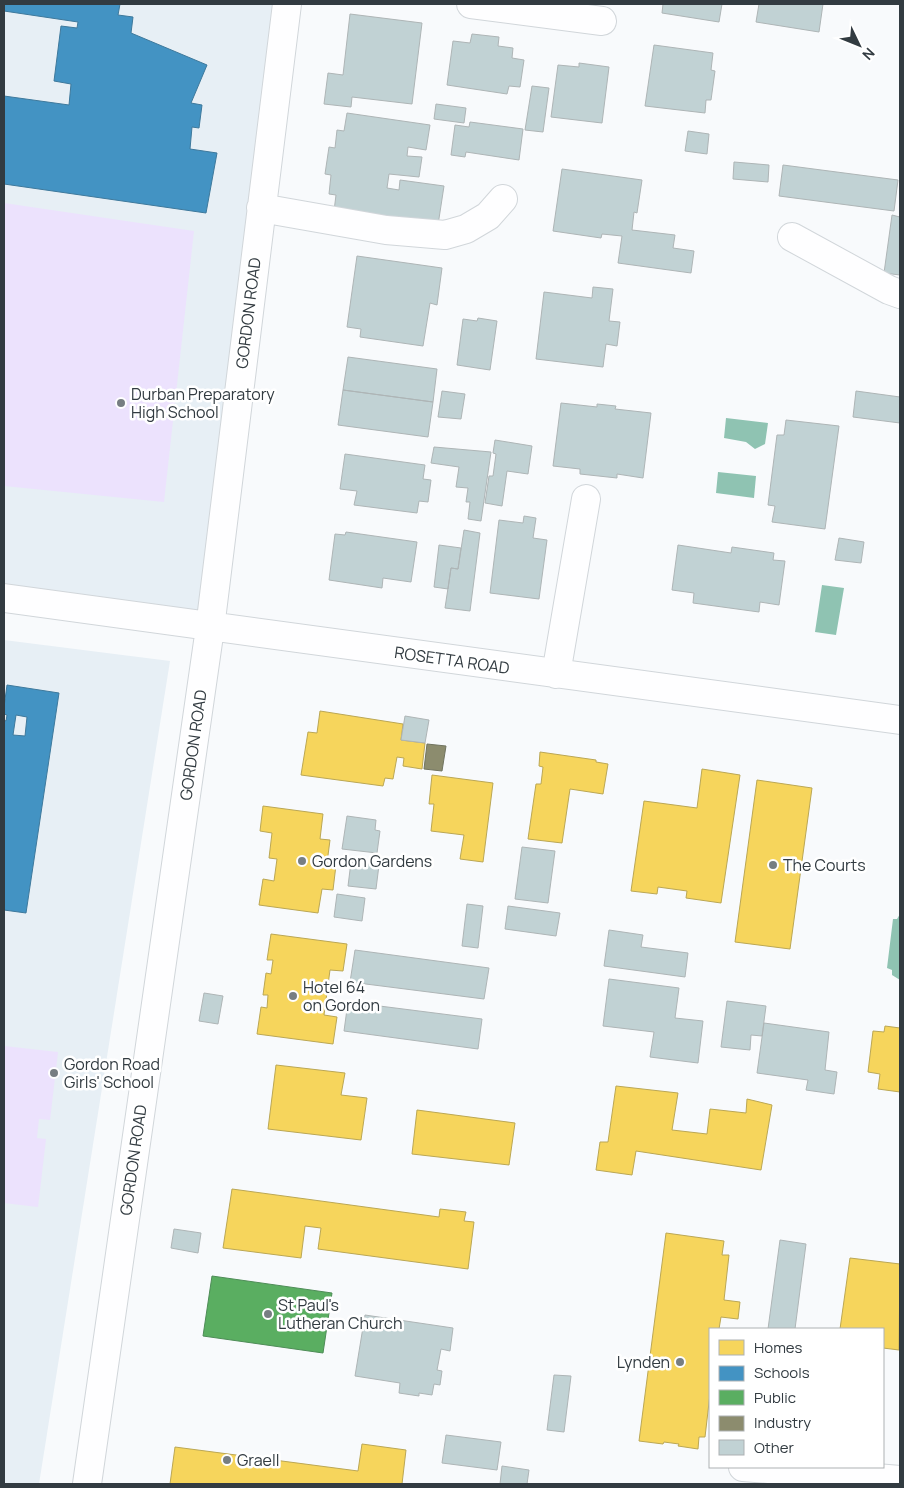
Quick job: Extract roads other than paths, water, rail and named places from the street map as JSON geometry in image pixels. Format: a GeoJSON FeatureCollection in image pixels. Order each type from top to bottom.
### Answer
{"type":"FeatureCollection","features":[{"type":"Feature","properties":{"kind":"street","name":"GORDON ROAD"},"geometry":{"type":"LineString","coordinates":[[87,1484],[210,628],[287,4]]}},
{"type":"Feature","properties":{"kind":"street"},"geometry":{"type":"LineString","coordinates":[[471,4],[602,21]]}},
{"type":"Feature","properties":{"kind":"street"},"geometry":{"type":"LineString","coordinates":[[261,208],[386,230],[444,235],[466,229],[488,216],[503,199]]}},
{"type":"Feature","properties":{"kind":"street"},"geometry":{"type":"LineString","coordinates":[[792,237],[889,290],[900,294]]}},
{"type":"Feature","properties":{"kind":"street"},"geometry":{"type":"LineString","coordinates":[[556,674],[586,499]]}},
{"type":"Feature","properties":{"kind":"street","name":"ROSETTA ROAD"},"geometry":{"type":"LineString","coordinates":[[4,598],[210,628],[900,720]]}},
{"type":"Feature","properties":{"kind":"street"},"geometry":{"type":"LineString","coordinates":[[755,1468],[900,1480]]}},
{"type":"Feature","properties":{"kind":"place","name":"Durban Preparatory High School"},"geometry":{"type":"Point","coordinates":[121,403]}},
{"type":"Feature","properties":{"kind":"place","name":"Gordon Gardens"},"geometry":{"type":"Point","coordinates":[302,861]}},
{"type":"Feature","properties":{"kind":"place","name":"The Courts"},"geometry":{"type":"Point","coordinates":[773,865]}},
{"type":"Feature","properties":{"kind":"place","name":"Hotel 64 on Gordon"},"geometry":{"type":"Point","coordinates":[293,996]}},
{"type":"Feature","properties":{"kind":"place","name":"Gordon Road Girls' School"},"geometry":{"type":"Point","coordinates":[54,1073]}},
{"type":"Feature","properties":{"kind":"place","name":"St Paul's Lutheran Church"},"geometry":{"type":"Point","coordinates":[268,1314]}},
{"type":"Feature","properties":{"kind":"place","name":"Lynden"},"geometry":{"type":"Point","coordinates":[680,1362]}},
{"type":"Feature","properties":{"kind":"place","name":"Graell"},"geometry":{"type":"Point","coordinates":[227,1460]}}]}
